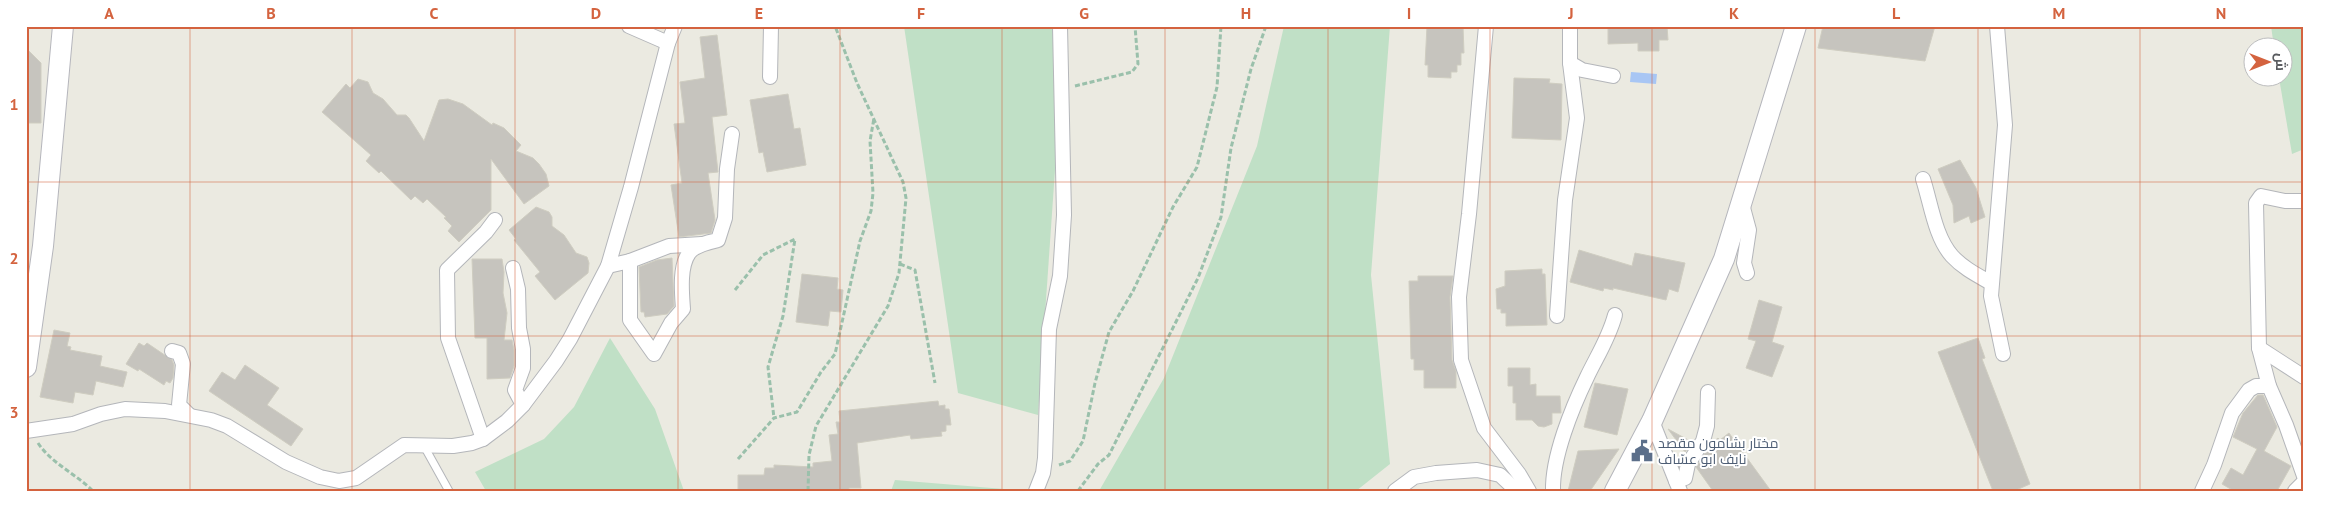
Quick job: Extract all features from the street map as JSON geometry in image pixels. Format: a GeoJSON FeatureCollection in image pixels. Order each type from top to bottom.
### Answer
{"type":"FeatureCollection","features":[{"type":"Feature","properties":{"kind":"main road"},"geometry":{"type":"LineString","coordinates":[[26,367],[43,246],[63,26]]}},
{"type":"Feature","properties":{"kind":"main road"},"geometry":{"type":"LineString","coordinates":[[1615,491],[1652,421],[1724,259],[1760,137],[1796,26]]}},
{"type":"Feature","properties":{"kind":"street"},"geometry":{"type":"LineString","coordinates":[[629,26],[668,43]]}},
{"type":"Feature","properties":{"kind":"street"},"geometry":{"type":"LineString","coordinates":[[27,430],[73,424],[101,414],[125,409],[189,415],[227,426],[286,462],[320,477],[339,481],[356,478],[404,445],[453,446],[483,439],[507,421],[522,406],[570,339],[608,266],[631,187],[668,43],[675,26]]}},
{"type":"Feature","properties":{"kind":"street"},"geometry":{"type":"LineString","coordinates":[[770,78],[771,26]]}},
{"type":"Feature","properties":{"kind":"street"},"geometry":{"type":"LineString","coordinates":[[1036,491],[1043,473],[1050,329],[1058,294],[1063,230],[1060,26]]}},
{"type":"Feature","properties":{"kind":"street"},"geometry":{"type":"LineString","coordinates":[[1486,26],[1469,214],[1459,297],[1462,360],[1484,428],[1519,474],[1529,491]]}},
{"type":"Feature","properties":{"kind":"street"},"geometry":{"type":"LineString","coordinates":[[1557,316],[1565,200],[1577,118],[1570,63],[1570,26]]}},
{"type":"Feature","properties":{"kind":"street"},"geometry":{"type":"LineString","coordinates":[[1997,26],[2005,125],[1991,296],[2002,354]]}},
{"type":"Feature","properties":{"kind":"street"},"geometry":{"type":"LineString","coordinates":[[1570,63],[1582,70],[1613,76]]}},
{"type":"Feature","properties":{"kind":"street"},"geometry":{"type":"LineString","coordinates":[[608,266],[669,246],[703,244],[718,240],[725,218],[726,169],[732,134]]}},
{"type":"Feature","properties":{"kind":"street"},"geometry":{"type":"LineString","coordinates":[[1923,180],[1943,243],[1952,256],[1969,270],[1991,283]]}},
{"type":"Feature","properties":{"kind":"street"},"geometry":{"type":"LineString","coordinates":[[2304,201],[2285,201],[2260,196],[2256,203],[2259,348],[2269,386],[2286,425],[2304,476]]}},
{"type":"Feature","properties":{"kind":"street"},"geometry":{"type":"LineString","coordinates":[[1742,203],[1749,230],[1744,263],[1747,274]]}},
{"type":"Feature","properties":{"kind":"street"},"geometry":{"type":"LineString","coordinates":[[483,439],[448,338],[447,270],[486,232],[495,220]]}},
{"type":"Feature","properties":{"kind":"street"},"geometry":{"type":"LineString","coordinates":[[630,260],[630,320],[654,354],[671,323],[683,309],[682,278],[689,253],[703,244]]}},
{"type":"Feature","properties":{"kind":"street"},"geometry":{"type":"LineString","coordinates":[[513,268],[518,289],[519,328],[523,349],[522,368],[515,390],[522,406]]}},
{"type":"Feature","properties":{"kind":"street"},"geometry":{"type":"LineString","coordinates":[[1553,491],[1553,476],[1569,423],[1586,379],[1610,334],[1616,315]]}},
{"type":"Feature","properties":{"kind":"street"},"geometry":{"type":"LineString","coordinates":[[2259,348],[2304,377]]}},
{"type":"Feature","properties":{"kind":"street"},"geometry":{"type":"LineString","coordinates":[[172,350],[179,353],[183,364],[180,405],[189,415]]}},
{"type":"Feature","properties":{"kind":"street"},"geometry":{"type":"LineString","coordinates":[[2202,491],[2214,465],[2232,413],[2249,390],[2256,386],[2269,386]]}},
{"type":"Feature","properties":{"kind":"street"},"geometry":{"type":"LineString","coordinates":[[1652,421],[1678,486],[1685,478],[1688,464],[1702,442],[1707,426],[1708,392]]}},
{"type":"Feature","properties":{"kind":"street"},"geometry":{"type":"LineString","coordinates":[[1395,491],[1414,477],[1436,473],[1477,470],[1500,475],[1516,491]]}},
{"type":"Feature","properties":{"kind":"street"},"geometry":{"type":"LineString","coordinates":[[2295,491],[2304,482]]}},
{"type":"Feature","properties":{"kind":"lane"},"geometry":{"type":"LineString","coordinates":[[424,446],[449,491]]}},
{"type":"Feature","properties":{"kind":"path"},"geometry":{"type":"LineString","coordinates":[[808,491],[809,455],[816,426],[888,306],[899,274],[906,198],[903,182],[857,83],[835,26]]}},
{"type":"Feature","properties":{"kind":"path"},"geometry":{"type":"LineString","coordinates":[[1060,89],[1132,72],[1138,64],[1134,26]]}},
{"type":"Feature","properties":{"kind":"path"},"geometry":{"type":"LineString","coordinates":[[1043,473],[1070,461],[1083,442],[1099,364],[1109,332],[1133,292],[1173,207],[1197,167],[1217,87],[1221,26]]}},
{"type":"Feature","properties":{"kind":"path"},"geometry":{"type":"LineString","coordinates":[[1078,491],[1098,464],[1109,455],[1198,278],[1221,217],[1231,148],[1251,69],[1266,26]]}},
{"type":"Feature","properties":{"kind":"path"},"geometry":{"type":"LineString","coordinates":[[738,460],[774,418],[797,412],[834,354],[860,241],[871,211],[873,193],[870,141],[874,117]]}},
{"type":"Feature","properties":{"kind":"path"},"geometry":{"type":"LineString","coordinates":[[735,290],[763,255],[795,239],[783,316],[768,367],[774,418]]}},
{"type":"Feature","properties":{"kind":"path"},"geometry":{"type":"LineString","coordinates":[[900,264],[915,270],[935,383]]}},
{"type":"Feature","properties":{"kind":"path"},"geometry":{"type":"LineString","coordinates":[[27,430],[44,452],[81,479],[93,491]]}},
{"type":"Feature","properties":{"kind":"green space"},"geometry":{"type":"Polygon","coordinates":[[[904,26],[1065,26],[1038,415],[958,393],[904,26]]]}},
{"type":"Feature","properties":{"kind":"green space"},"geometry":{"type":"Polygon","coordinates":[[[1284,26],[1390,26],[1371,275],[1390,464],[1356,491],[1099,491],[1164,378],[1257,146],[1284,26]]]}},
{"type":"Feature","properties":{"kind":"green space"},"geometry":{"type":"Polygon","coordinates":[[[2271,26],[2304,26],[2304,149],[2292,154],[2281,88],[2292,88],[2292,38],[2273,38],[2271,26]]]}},
{"type":"Feature","properties":{"kind":"green space"},"geometry":{"type":"Polygon","coordinates":[[[610,338],[655,409],[684,491],[486,491],[475,472],[544,439],[574,407],[610,338]]]}},
{"type":"Feature","properties":{"kind":"green space"},"geometry":{"type":"Polygon","coordinates":[[[895,480],[1004,489],[1003,491],[891,491],[895,480]]]}},
{"type":"Feature","properties":{"kind":"water"},"geometry":{"type":"Polygon","coordinates":[[[1631,72],[1657,74],[1656,84],[1630,82],[1631,72]]]}},
{"type":"Feature","properties":{"kind":"building"},"geometry":{"type":"Polygon","coordinates":[[[1427,26],[1463,26],[1464,53],[1461,53],[1461,65],[1457,65],[1457,72],[1451,72],[1451,78],[1428,77],[1428,65],[1425,65],[1427,26]]]}},
{"type":"Feature","properties":{"kind":"building"},"geometry":{"type":"Polygon","coordinates":[[[1608,26],[1667,26],[1668,40],[1659,40],[1659,51],[1638,51],[1638,43],[1608,44],[1608,26]]]}},
{"type":"Feature","properties":{"kind":"building"},"geometry":{"type":"Polygon","coordinates":[[[1823,26],[1935,26],[1925,61],[1818,48],[1823,26]]]}},
{"type":"Feature","properties":{"kind":"building"},"geometry":{"type":"Polygon","coordinates":[[[717,35],[727,115],[712,117],[718,172],[708,173],[715,220],[711,233],[679,237],[671,185],[682,183],[674,124],[685,123],[680,82],[705,78],[700,37],[717,35]]]}},
{"type":"Feature","properties":{"kind":"building"},"geometry":{"type":"Polygon","coordinates":[[[26,48],[41,63],[41,123],[26,123],[26,48]]]}},
{"type":"Feature","properties":{"kind":"building"},"geometry":{"type":"Polygon","coordinates":[[[1514,78],[1550,79],[1549,83],[1562,84],[1561,140],[1512,138],[1514,78]]]}},
{"type":"Feature","properties":{"kind":"building"},"geometry":{"type":"Polygon","coordinates":[[[358,79],[368,82],[373,93],[383,99],[397,115],[406,115],[424,141],[439,100],[448,99],[463,104],[492,125],[493,123],[504,128],[521,145],[516,151],[533,158],[539,164],[546,174],[549,186],[524,204],[491,159],[491,210],[459,242],[448,231],[452,226],[444,218],[446,217],[427,199],[423,203],[415,196],[411,200],[381,171],[379,173],[366,161],[371,155],[322,112],[346,84],[350,88],[358,79]]]}},
{"type":"Feature","properties":{"kind":"building"},"geometry":{"type":"Polygon","coordinates":[[[788,94],[794,129],[800,128],[806,165],[767,172],[763,152],[759,153],[750,100],[788,94]]]}},
{"type":"Feature","properties":{"kind":"building"},"geometry":{"type":"Polygon","coordinates":[[[1960,160],[1976,188],[1985,217],[1971,223],[1969,216],[1954,223],[1953,205],[1938,169],[1960,160]]]}},
{"type":"Feature","properties":{"kind":"building"},"geometry":{"type":"Polygon","coordinates":[[[536,207],[549,212],[552,217],[552,226],[564,235],[576,253],[587,257],[589,263],[588,273],[555,300],[535,276],[540,272],[514,240],[516,239],[509,230],[536,207]]]}},
{"type":"Feature","properties":{"kind":"building"},"geometry":{"type":"Polygon","coordinates":[[[1579,250],[1632,266],[1635,253],[1685,263],[1678,292],[1669,289],[1666,300],[1613,288],[1613,290],[1604,288],[1603,291],[1570,282],[1579,250]]]}},
{"type":"Feature","properties":{"kind":"building"},"geometry":{"type":"Polygon","coordinates":[[[672,258],[674,306],[667,314],[645,317],[644,312],[641,312],[639,267],[657,260],[672,258]]]}},
{"type":"Feature","properties":{"kind":"building"},"geometry":{"type":"Polygon","coordinates":[[[472,259],[502,259],[504,272],[503,293],[507,313],[504,340],[512,340],[514,350],[514,366],[510,378],[487,379],[487,338],[475,338],[472,259]]]}},
{"type":"Feature","properties":{"kind":"building"},"geometry":{"type":"Polygon","coordinates":[[[1542,269],[1542,274],[1545,274],[1547,325],[1506,326],[1506,313],[1501,313],[1501,309],[1497,309],[1496,289],[1505,286],[1505,271],[1542,269]]]}},
{"type":"Feature","properties":{"kind":"building"},"geometry":{"type":"Polygon","coordinates":[[[802,274],[838,278],[837,289],[843,290],[841,312],[830,311],[828,326],[796,322],[802,274]]]}},
{"type":"Feature","properties":{"kind":"building"},"geometry":{"type":"Polygon","coordinates":[[[1418,276],[1453,276],[1450,297],[1452,360],[1456,371],[1456,388],[1424,388],[1424,370],[1414,370],[1414,359],[1411,359],[1409,281],[1418,281],[1418,276]]]}},
{"type":"Feature","properties":{"kind":"building"},"geometry":{"type":"Polygon","coordinates":[[[1759,300],[1782,307],[1772,342],[1784,346],[1772,377],[1746,368],[1756,341],[1748,339],[1759,300]]]}},
{"type":"Feature","properties":{"kind":"building"},"geometry":{"type":"Polygon","coordinates":[[[54,330],[70,333],[67,346],[71,347],[70,350],[102,356],[100,366],[127,372],[123,387],[96,381],[93,395],[75,392],[73,403],[40,397],[54,330]]]}},
{"type":"Feature","properties":{"kind":"building"},"geometry":{"type":"Polygon","coordinates":[[[1978,338],[1985,358],[1982,359],[2030,484],[2014,491],[1993,491],[1938,352],[1978,338]]]}},
{"type":"Feature","properties":{"kind":"building"},"geometry":{"type":"Polygon","coordinates":[[[139,343],[144,346],[147,343],[172,360],[174,365],[173,378],[170,383],[166,381],[164,385],[139,369],[138,371],[126,364],[139,343]]]}},
{"type":"Feature","properties":{"kind":"building"},"geometry":{"type":"Polygon","coordinates":[[[245,365],[279,388],[267,405],[303,429],[291,446],[209,391],[222,372],[235,380],[245,365]]]}},
{"type":"Feature","properties":{"kind":"building"},"geometry":{"type":"Polygon","coordinates":[[[1508,368],[1530,368],[1530,385],[1536,384],[1536,396],[1560,396],[1561,413],[1552,413],[1552,424],[1544,427],[1538,426],[1532,420],[1516,420],[1513,386],[1508,386],[1508,368]]]}},
{"type":"Feature","properties":{"kind":"building"},"geometry":{"type":"Polygon","coordinates":[[[1595,383],[1628,389],[1617,435],[1584,427],[1595,383]]]}},
{"type":"Feature","properties":{"kind":"building"},"geometry":{"type":"Polygon","coordinates":[[[2258,395],[2263,395],[2277,427],[2264,451],[2291,466],[2277,491],[2234,491],[2222,484],[2231,468],[2243,475],[2257,449],[2233,437],[2243,413],[2258,395]]]}},
{"type":"Feature","properties":{"kind":"building"},"geometry":{"type":"Polygon","coordinates":[[[938,401],[939,406],[945,405],[945,409],[949,409],[951,425],[946,425],[946,431],[941,432],[942,436],[911,439],[910,435],[857,443],[861,488],[849,488],[849,491],[738,491],[738,475],[764,475],[765,468],[774,468],[774,465],[813,467],[813,463],[832,461],[829,435],[838,434],[836,422],[840,422],[839,411],[938,401]]]}},
{"type":"Feature","properties":{"kind":"building"},"geometry":{"type":"Polygon","coordinates":[[[1668,429],[1692,442],[1685,452],[1668,429]]]}},
{"type":"Feature","properties":{"kind":"building"},"geometry":{"type":"Polygon","coordinates":[[[1729,433],[1771,491],[1713,491],[1696,467],[1712,443],[1729,433]]]}},
{"type":"Feature","properties":{"kind":"building"},"geometry":{"type":"Polygon","coordinates":[[[1619,449],[1590,491],[1568,491],[1578,451],[1619,449]]]}},
{"type":"Feature","properties":{"kind":"place","name":"مختار بشامون مقصد نايف ابو عسّاف"},"geometry":{"type":"Point","coordinates":[1642,451]}}]}
